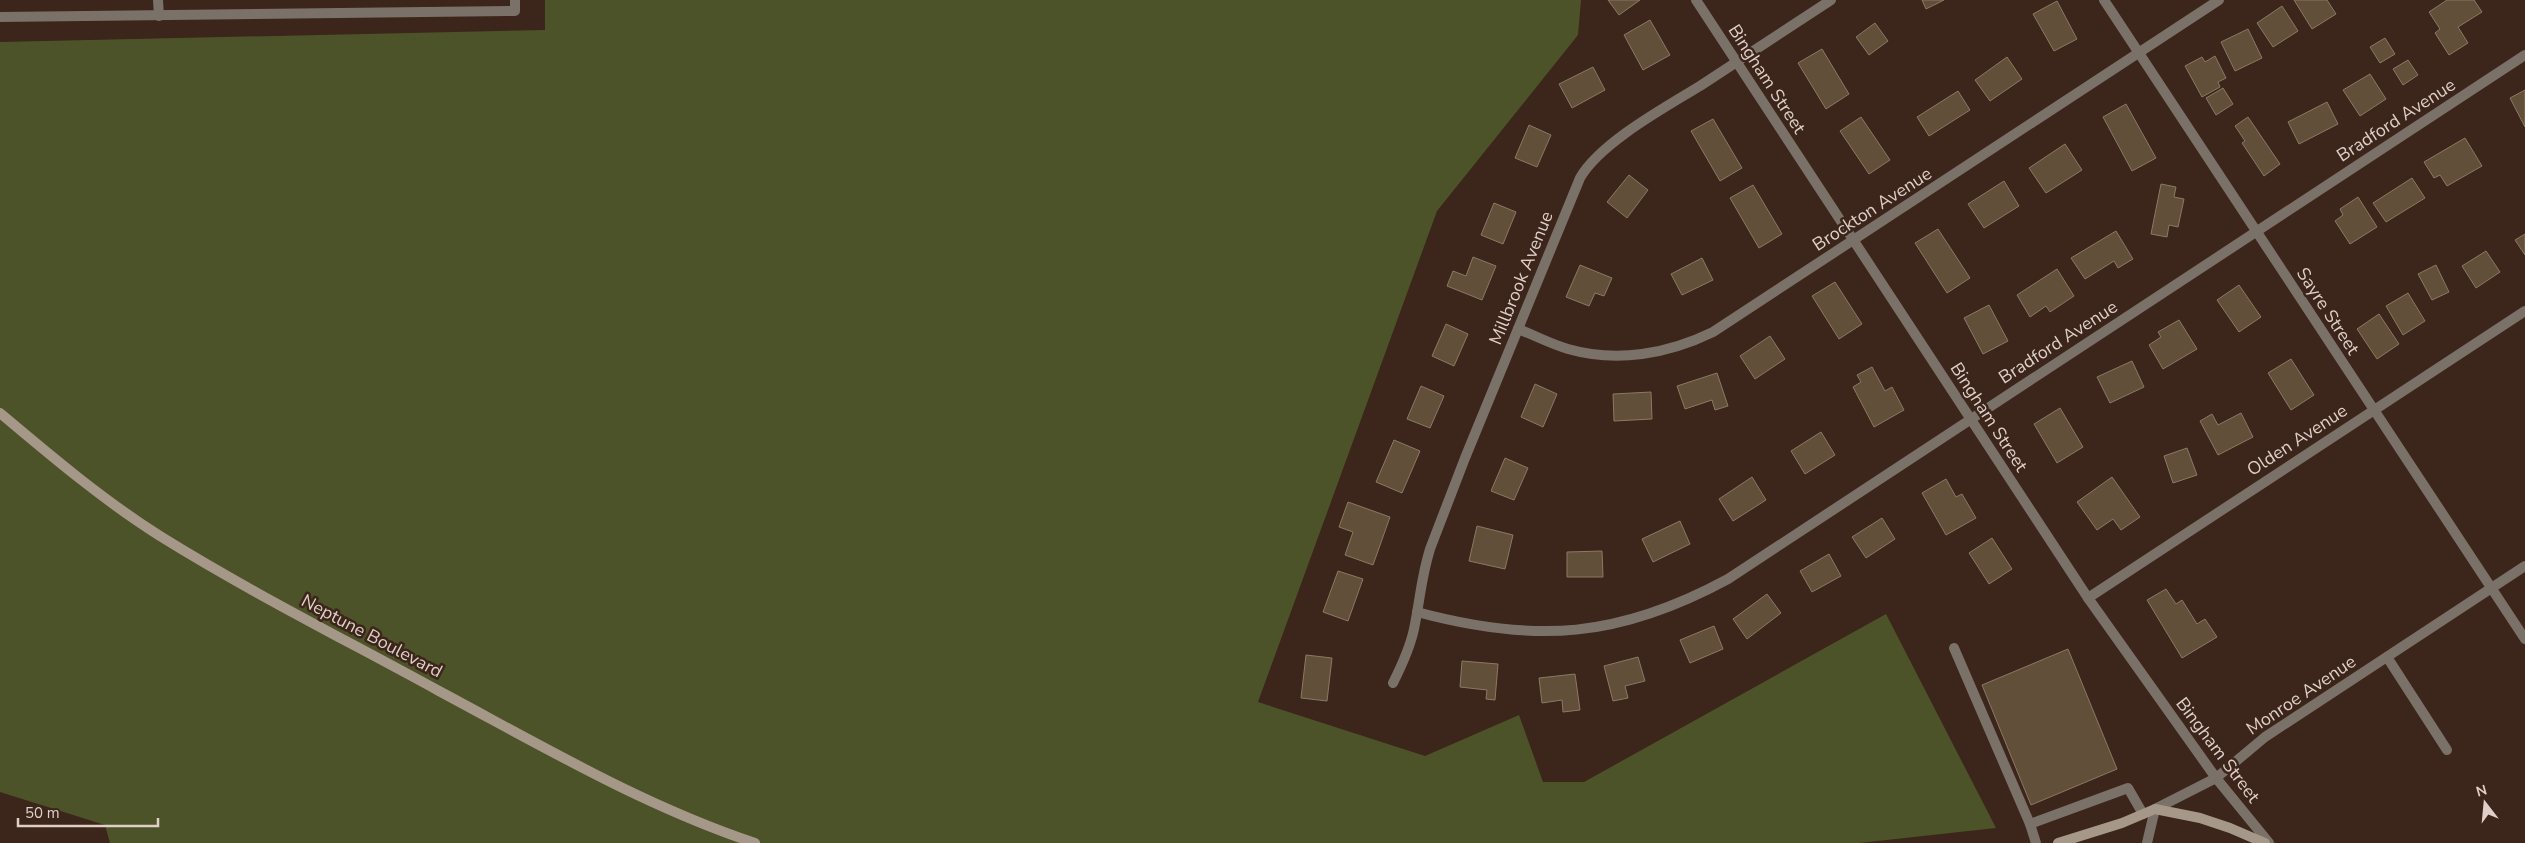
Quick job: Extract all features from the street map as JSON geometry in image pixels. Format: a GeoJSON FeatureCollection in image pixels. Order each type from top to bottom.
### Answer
{"type":"FeatureCollection","features":[{"type":"Feature","properties":{"kind":"street"},"geometry":{"type":"LineString","coordinates":[[158,0],[159,16]]}},
{"type":"Feature","properties":{"kind":"street"},"geometry":{"type":"LineString","coordinates":[[0,17],[515,11],[515,0]]}},
{"type":"Feature","properties":{"kind":"street","name":"Bingham Street"},"geometry":{"type":"LineString","coordinates":[[1696,0],[2088,598],[2216,778],[2269,843]]}},
{"type":"Feature","properties":{"kind":"street","name":"Millbrook Avenue"},"geometry":{"type":"LineString","coordinates":[[1393,683],[1406,656],[1417,612],[1422,575],[1430,549],[1518,328],[1588,164],[1599,153],[1831,0]]}},
{"type":"Feature","properties":{"kind":"street","name":"Sayre Street"},"geometry":{"type":"LineString","coordinates":[[2104,0],[2525,639]]}},
{"type":"Feature","properties":{"kind":"street","name":"Brockton Avenue"},"geometry":{"type":"LineString","coordinates":[[1518,328],[1565,348],[1585,353],[1629,356],[1666,350],[1693,342],[1713,332],[2219,0]]}},
{"type":"Feature","properties":{"kind":"street","name":"Bradford Avenue"},"geometry":{"type":"LineString","coordinates":[[1417,612],[1494,629],[1540,632],[1603,626],[1657,612],[1694,597],[1728,579],[2525,55]]}},
{"type":"Feature","properties":{"kind":"street","name":"Olden Avenue"},"geometry":{"type":"LineString","coordinates":[[2088,598],[2525,311]]}},
{"type":"Feature","properties":{"kind":"street","name":"Neptune Boulevard"},"geometry":{"type":"LineString","coordinates":[[0,412],[104,497],[158,535],[228,576],[572,763],[666,808],[755,843]]}},
{"type":"Feature","properties":{"kind":"street","name":"Monroe Avenue"},"geometry":{"type":"LineString","coordinates":[[2058,843],[2122,823],[2155,809],[2216,778],[2265,737],[2525,566]]}},
{"type":"Feature","properties":{"kind":"street"},"geometry":{"type":"LineString","coordinates":[[1954,648],[2030,824],[2036,843]]}},
{"type":"Feature","properties":{"kind":"street"},"geometry":{"type":"LineString","coordinates":[[2387,657],[2447,750]]}},
{"type":"Feature","properties":{"kind":"street"},"geometry":{"type":"LineString","coordinates":[[2030,824],[2128,788],[2143,814]]}},
{"type":"Feature","properties":{"kind":"street"},"geometry":{"type":"LineString","coordinates":[[2147,843],[2155,809],[2230,828],[2264,843]]}},
{"type":"Feature","properties":{"kind":"green space"},"geometry":{"type":"Polygon","coordinates":[[[545,0],[1581,0],[1578,35],[1437,211],[1258,702],[1425,756],[1519,715],[1543,782],[1584,782],[1886,614],[1996,828],[1859,843],[110,843],[105,825],[0,792],[0,42],[545,30],[545,0]]]}},
{"type":"Feature","properties":{"kind":"building"},"geometry":{"type":"Polygon","coordinates":[[[1608,0],[1640,0],[1619,15],[1608,0]]]}},
{"type":"Feature","properties":{"kind":"building"},"geometry":{"type":"Polygon","coordinates":[[[1922,0],[1944,0],[1926,9],[1922,0]]]}},
{"type":"Feature","properties":{"kind":"building"},"geometry":{"type":"Polygon","coordinates":[[[2294,0],[2327,0],[2336,14],[2312,29],[2294,0]]]}},
{"type":"Feature","properties":{"kind":"building"},"geometry":{"type":"Polygon","coordinates":[[[2447,0],[2474,0],[2482,12],[2458,27],[2468,43],[2449,55],[2435,33],[2440,29],[2429,12],[2447,0]]]}},
{"type":"Feature","properties":{"kind":"building"},"geometry":{"type":"Polygon","coordinates":[[[2057,1],[2077,39],[2054,51],[2033,14],[2057,1]]]}},
{"type":"Feature","properties":{"kind":"building"},"geometry":{"type":"Polygon","coordinates":[[[2282,6],[2298,31],[2273,47],[2257,23],[2282,6]]]}},
{"type":"Feature","properties":{"kind":"building"},"geometry":{"type":"Polygon","coordinates":[[[1650,20],[1670,55],[1643,70],[1624,35],[1650,20]]]}},
{"type":"Feature","properties":{"kind":"building"},"geometry":{"type":"Polygon","coordinates":[[[1875,23],[1888,41],[1869,55],[1856,37],[1875,23]]]}},
{"type":"Feature","properties":{"kind":"building"},"geometry":{"type":"Polygon","coordinates":[[[2248,29],[2262,58],[2235,71],[2221,42],[2248,29]]]}},
{"type":"Feature","properties":{"kind":"building"},"geometry":{"type":"Polygon","coordinates":[[[2385,38],[2395,54],[2380,63],[2370,47],[2385,38]]]}},
{"type":"Feature","properties":{"kind":"building"},"geometry":{"type":"Polygon","coordinates":[[[1822,49],[1849,94],[1826,109],[1798,63],[1822,49]]]}},
{"type":"Feature","properties":{"kind":"building"},"geometry":{"type":"Polygon","coordinates":[[[2215,56],[2226,78],[2218,82],[2220,87],[2202,97],[2185,66],[2202,57],[2205,62],[2215,56]]]}},
{"type":"Feature","properties":{"kind":"building"},"geometry":{"type":"Polygon","coordinates":[[[2007,57],[2022,79],[1990,101],[1975,80],[2007,57]]]}},
{"type":"Feature","properties":{"kind":"building"},"geometry":{"type":"Polygon","coordinates":[[[2408,60],[2418,75],[2403,85],[2393,69],[2408,60]]]}},
{"type":"Feature","properties":{"kind":"building"},"geometry":{"type":"Polygon","coordinates":[[[1593,67],[1605,90],[1572,108],[1559,84],[1593,67]]]}},
{"type":"Feature","properties":{"kind":"building"},"geometry":{"type":"Polygon","coordinates":[[[2370,74],[2386,99],[2360,116],[2343,90],[2370,74]]]}},
{"type":"Feature","properties":{"kind":"building"},"geometry":{"type":"Polygon","coordinates":[[[2223,88],[2233,104],[2216,115],[2206,98],[2223,88]]]}},
{"type":"Feature","properties":{"kind":"building"},"geometry":{"type":"Polygon","coordinates":[[[2525,90],[2525,127],[2510,98],[2525,90]]]}},
{"type":"Feature","properties":{"kind":"building"},"geometry":{"type":"Polygon","coordinates":[[[1958,91],[1970,110],[1929,136],[1917,117],[1958,91]]]}},
{"type":"Feature","properties":{"kind":"building"},"geometry":{"type":"Polygon","coordinates":[[[2327,102],[2338,124],[2299,144],[2288,122],[2327,102]]]}},
{"type":"Feature","properties":{"kind":"building"},"geometry":{"type":"Polygon","coordinates":[[[2126,104],[2156,158],[2132,171],[2103,117],[2126,104]]]}},
{"type":"Feature","properties":{"kind":"building"},"geometry":{"type":"Polygon","coordinates":[[[1861,117],[1890,160],[1869,174],[1840,131],[1861,117]]]}},
{"type":"Feature","properties":{"kind":"building"},"geometry":{"type":"Polygon","coordinates":[[[2248,117],[2280,164],[2264,176],[2242,143],[2245,141],[2235,126],[2248,117]]]}},
{"type":"Feature","properties":{"kind":"building"},"geometry":{"type":"Polygon","coordinates":[[[1713,119],[1742,168],[1720,181],[1691,131],[1713,119]]]}},
{"type":"Feature","properties":{"kind":"building"},"geometry":{"type":"Polygon","coordinates":[[[1529,125],[1551,135],[1537,167],[1515,158],[1529,125]]]}},
{"type":"Feature","properties":{"kind":"building"},"geometry":{"type":"Polygon","coordinates":[[[2465,138],[2482,166],[2447,186],[2440,175],[2434,178],[2424,162],[2465,138]]]}},
{"type":"Feature","properties":{"kind":"building"},"geometry":{"type":"Polygon","coordinates":[[[2065,144],[2082,170],[2046,193],[2029,168],[2065,144]]]}},
{"type":"Feature","properties":{"kind":"building"},"geometry":{"type":"Polygon","coordinates":[[[1629,175],[1648,190],[1627,218],[1607,202],[1629,175]]]}},
{"type":"Feature","properties":{"kind":"building"},"geometry":{"type":"Polygon","coordinates":[[[2412,178],[2425,198],[2386,222],[2373,203],[2412,178]]]}},
{"type":"Feature","properties":{"kind":"building"},"geometry":{"type":"Polygon","coordinates":[[[2004,181],[2019,206],[1984,228],[1968,204],[2004,181]]]}},
{"type":"Feature","properties":{"kind":"building"},"geometry":{"type":"Polygon","coordinates":[[[2161,184],[2176,187],[2174,197],[2184,199],[2178,227],[2169,225],[2167,237],[2151,234],[2161,184]]]}},
{"type":"Feature","properties":{"kind":"building"},"geometry":{"type":"Polygon","coordinates":[[[1753,185],[1782,234],[1759,248],[1730,198],[1753,185]]]}},
{"type":"Feature","properties":{"kind":"building"},"geometry":{"type":"Polygon","coordinates":[[[2358,197],[2377,227],[2350,244],[2335,221],[2343,215],[2340,209],[2358,197]]]}},
{"type":"Feature","properties":{"kind":"building"},"geometry":{"type":"Polygon","coordinates":[[[1494,203],[1516,212],[1503,244],[1481,235],[1494,203]]]}},
{"type":"Feature","properties":{"kind":"building"},"geometry":{"type":"Polygon","coordinates":[[[1938,229],[1970,278],[1947,293],[1915,243],[1938,229]]]}},
{"type":"Feature","properties":{"kind":"building"},"geometry":{"type":"Polygon","coordinates":[[[2116,231],[2133,259],[2118,268],[2114,261],[2085,279],[2071,258],[2116,231]]]}},
{"type":"Feature","properties":{"kind":"building"},"geometry":{"type":"Polygon","coordinates":[[[2525,234],[2525,255],[2515,240],[2525,234]]]}},
{"type":"Feature","properties":{"kind":"building"},"geometry":{"type":"Polygon","coordinates":[[[2486,251],[2500,272],[2476,288],[2462,266],[2486,251]]]}},
{"type":"Feature","properties":{"kind":"building"},"geometry":{"type":"Polygon","coordinates":[[[1473,257],[1496,266],[1482,300],[1447,286],[1453,271],[1466,276],[1473,257]]]}},
{"type":"Feature","properties":{"kind":"building"},"geometry":{"type":"Polygon","coordinates":[[[1702,258],[1713,280],[1682,295],[1671,274],[1702,258]]]}},
{"type":"Feature","properties":{"kind":"building"},"geometry":{"type":"Polygon","coordinates":[[[1580,265],[1612,278],[1604,296],[1595,293],[1589,306],[1566,297],[1580,265]]]}},
{"type":"Feature","properties":{"kind":"building"},"geometry":{"type":"Polygon","coordinates":[[[2436,265],[2449,292],[2432,300],[2418,274],[2436,265]]]}},
{"type":"Feature","properties":{"kind":"building"},"geometry":{"type":"Polygon","coordinates":[[[2057,269],[2074,296],[2050,312],[2046,306],[2030,317],[2017,295],[2057,269]]]}},
{"type":"Feature","properties":{"kind":"building"},"geometry":{"type":"Polygon","coordinates":[[[1835,282],[1862,324],[1839,339],[1812,296],[1835,282]]]}},
{"type":"Feature","properties":{"kind":"building"},"geometry":{"type":"Polygon","coordinates":[[[2239,285],[2261,317],[2239,332],[2217,300],[2239,285]]]}},
{"type":"Feature","properties":{"kind":"building"},"geometry":{"type":"Polygon","coordinates":[[[2408,293],[2425,321],[2403,335],[2386,306],[2408,293]]]}},
{"type":"Feature","properties":{"kind":"building"},"geometry":{"type":"Polygon","coordinates":[[[1989,305],[2008,341],[1983,354],[1964,318],[1989,305]]]}},
{"type":"Feature","properties":{"kind":"building"},"geometry":{"type":"Polygon","coordinates":[[[2379,314],[2399,344],[2377,359],[2357,329],[2379,314]]]}},
{"type":"Feature","properties":{"kind":"building"},"geometry":{"type":"Polygon","coordinates":[[[2179,320],[2197,349],[2163,369],[2149,345],[2161,337],[2158,332],[2179,320]]]}},
{"type":"Feature","properties":{"kind":"building"},"geometry":{"type":"Polygon","coordinates":[[[1446,324],[1468,334],[1454,366],[1432,356],[1446,324]]]}},
{"type":"Feature","properties":{"kind":"building"},"geometry":{"type":"Polygon","coordinates":[[[1770,336],[1785,359],[1755,379],[1740,356],[1770,336]]]}},
{"type":"Feature","properties":{"kind":"building"},"geometry":{"type":"Polygon","coordinates":[[[2291,359],[2314,395],[2291,410],[2268,373],[2291,359]]]}},
{"type":"Feature","properties":{"kind":"building"},"geometry":{"type":"Polygon","coordinates":[[[2132,361],[2144,387],[2110,403],[2097,377],[2132,361]]]}},
{"type":"Feature","properties":{"kind":"building"},"geometry":{"type":"Polygon","coordinates":[[[1872,367],[1885,391],[1892,387],[1904,410],[1874,427],[1853,387],[1861,382],[1857,375],[1872,367]]]}},
{"type":"Feature","properties":{"kind":"building"},"geometry":{"type":"Polygon","coordinates":[[[1717,373],[1728,406],[1715,410],[1712,400],[1685,409],[1677,386],[1717,373]]]}},
{"type":"Feature","properties":{"kind":"building"},"geometry":{"type":"Polygon","coordinates":[[[1535,384],[1557,394],[1543,427],[1521,417],[1535,384]]]}},
{"type":"Feature","properties":{"kind":"building"},"geometry":{"type":"Polygon","coordinates":[[[1421,386],[1444,396],[1430,428],[1407,419],[1421,386]]]}},
{"type":"Feature","properties":{"kind":"building"},"geometry":{"type":"Polygon","coordinates":[[[1651,392],[1652,419],[1614,421],[1613,394],[1651,392]]]}},
{"type":"Feature","properties":{"kind":"building"},"geometry":{"type":"Polygon","coordinates":[[[2060,408],[2083,447],[2057,463],[2034,424],[2060,408]]]}},
{"type":"Feature","properties":{"kind":"building"},"geometry":{"type":"Polygon","coordinates":[[[2241,413],[2253,437],[2218,455],[2200,421],[2212,414],[2218,425],[2241,413]]]}},
{"type":"Feature","properties":{"kind":"building"},"geometry":{"type":"Polygon","coordinates":[[[1821,432],[1835,455],[1805,474],[1791,451],[1821,432]]]}},
{"type":"Feature","properties":{"kind":"building"},"geometry":{"type":"Polygon","coordinates":[[[1394,440],[1420,451],[1402,493],[1376,482],[1394,440]]]}},
{"type":"Feature","properties":{"kind":"building"},"geometry":{"type":"Polygon","coordinates":[[[2187,448],[2197,475],[2173,483],[2164,456],[2187,448]]]}},
{"type":"Feature","properties":{"kind":"building"},"geometry":{"type":"Polygon","coordinates":[[[1505,458],[1528,468],[1514,500],[1491,491],[1505,458]]]}},
{"type":"Feature","properties":{"kind":"building"},"geometry":{"type":"Polygon","coordinates":[[[1752,477],[1766,500],[1733,521],[1719,499],[1752,477]]]}},
{"type":"Feature","properties":{"kind":"building"},"geometry":{"type":"Polygon","coordinates":[[[2112,477],[2140,517],[2121,530],[2113,519],[2097,530],[2077,502],[2112,477]]]}},
{"type":"Feature","properties":{"kind":"building"},"geometry":{"type":"Polygon","coordinates":[[[1946,479],[1956,497],[1962,494],[1976,518],[1946,535],[1922,493],[1946,479]]]}},
{"type":"Feature","properties":{"kind":"building"},"geometry":{"type":"Polygon","coordinates":[[[1348,502],[1390,517],[1373,565],[1345,555],[1353,532],[1339,527],[1348,502]]]}},
{"type":"Feature","properties":{"kind":"building"},"geometry":{"type":"Polygon","coordinates":[[[1882,518],[1895,539],[1866,558],[1852,537],[1882,518]]]}},
{"type":"Feature","properties":{"kind":"building"},"geometry":{"type":"Polygon","coordinates":[[[1680,521],[1690,544],[1653,562],[1642,539],[1680,521]]]}},
{"type":"Feature","properties":{"kind":"building"},"geometry":{"type":"Polygon","coordinates":[[[1477,526],[1513,535],[1505,569],[1469,561],[1477,526]]]}},
{"type":"Feature","properties":{"kind":"building"},"geometry":{"type":"Polygon","coordinates":[[[1992,538],[2012,569],[1989,584],[1969,553],[1992,538]]]}},
{"type":"Feature","properties":{"kind":"building"},"geometry":{"type":"Polygon","coordinates":[[[1602,551],[1603,577],[1567,577],[1567,552],[1602,551]]]}},
{"type":"Feature","properties":{"kind":"building"},"geometry":{"type":"Polygon","coordinates":[[[1829,554],[1841,576],[1812,592],[1800,571],[1829,554]]]}},
{"type":"Feature","properties":{"kind":"building"},"geometry":{"type":"Polygon","coordinates":[[[1338,571],[1363,579],[1348,621],[1323,612],[1338,571]]]}},
{"type":"Feature","properties":{"kind":"building"},"geometry":{"type":"Polygon","coordinates":[[[2166,589],[2176,604],[2182,600],[2197,624],[2205,619],[2217,637],[2182,658],[2147,600],[2166,589]]]}},
{"type":"Feature","properties":{"kind":"building"},"geometry":{"type":"Polygon","coordinates":[[[1767,594],[1781,613],[1747,639],[1733,619],[1767,594]]]}},
{"type":"Feature","properties":{"kind":"building"},"geometry":{"type":"Polygon","coordinates":[[[1714,626],[1723,649],[1690,663],[1680,640],[1714,626]]]}},
{"type":"Feature","properties":{"kind":"building"},"geometry":{"type":"Polygon","coordinates":[[[2068,649],[2117,769],[2031,805],[1982,685],[2068,649]]]}},
{"type":"Feature","properties":{"kind":"building"},"geometry":{"type":"Polygon","coordinates":[[[1306,655],[1332,658],[1327,701],[1301,698],[1306,655]]]}},
{"type":"Feature","properties":{"kind":"building"},"geometry":{"type":"Polygon","coordinates":[[[1638,657],[1645,681],[1625,686],[1628,698],[1613,701],[1604,666],[1638,657]]]}},
{"type":"Feature","properties":{"kind":"building"},"geometry":{"type":"Polygon","coordinates":[[[1462,661],[1498,664],[1495,700],[1486,699],[1487,690],[1460,687],[1462,661]]]}},
{"type":"Feature","properties":{"kind":"building"},"geometry":{"type":"Polygon","coordinates":[[[1575,674],[1580,710],[1563,712],[1562,700],[1542,703],[1539,678],[1575,674]]]}}]}
